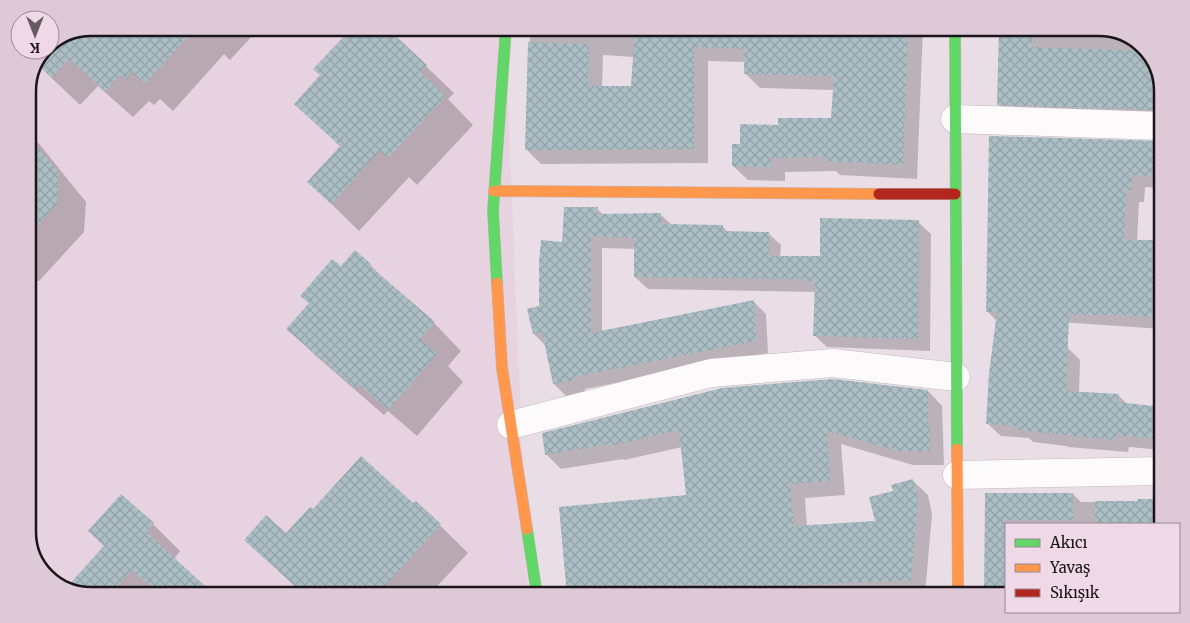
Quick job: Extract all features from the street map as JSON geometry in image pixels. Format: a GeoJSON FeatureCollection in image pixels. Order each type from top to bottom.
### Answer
{"type":"FeatureCollection","features":[{"type":"Feature","properties":{"kind":"street"},"geometry":{"type":"LineString","coordinates":[[505,36],[493,211],[502,368],[536,587]]}},
{"type":"Feature","properties":{"kind":"street"},"geometry":{"type":"LineString","coordinates":[[955,36],[958,587]]}},
{"type":"Feature","properties":{"kind":"street"},"geometry":{"type":"LineString","coordinates":[[955,119],[1154,126]]}},
{"type":"Feature","properties":{"kind":"street"},"geometry":{"type":"LineString","coordinates":[[494,192],[955,194]]}},
{"type":"Feature","properties":{"kind":"street"},"geometry":{"type":"LineString","coordinates":[[511,425],[710,373],[833,363],[956,377]]}},
{"type":"Feature","properties":{"kind":"street"},"geometry":{"type":"LineString","coordinates":[[957,475],[1154,471]]}},
{"type":"Feature","properties":{"kind":"shaded area"},"geometry":{"type":"Polygon","coordinates":[[[91,36],[505,36],[528,587],[91,587],[67,581],[50,568],[39,549],[36,535],[36,88],[38,77],[47,60],[60,60],[60,47],[74,39],[91,36]]]}},
{"type":"Feature","properties":{"kind":"building"},"geometry":{"type":"Polygon","coordinates":[[[91,36],[188,36],[145,84],[131,72],[125,79],[120,75],[105,91],[69,59],[52,78],[42,68],[47,60],[60,60],[60,47],[74,39],[91,36]]]}},
{"type":"Feature","properties":{"kind":"building"},"geometry":{"type":"Polygon","coordinates":[[[344,36],[396,36],[427,65],[420,72],[446,96],[388,158],[380,151],[331,204],[307,182],[340,146],[294,104],[320,75],[313,69],[344,36]]]}},
{"type":"Feature","properties":{"kind":"building"},"geometry":{"type":"Polygon","coordinates":[[[634,36],[908,36],[903,165],[824,161],[825,157],[771,158],[771,167],[732,166],[732,144],[740,144],[740,124],[778,125],[778,118],[831,118],[834,76],[744,74],[744,49],[694,47],[694,149],[525,150],[528,42],[589,44],[588,86],[631,86],[634,36]]]}},
{"type":"Feature","properties":{"kind":"building"},"geometry":{"type":"Polygon","coordinates":[[[999,36],[1032,36],[1032,47],[1136,51],[1148,67],[1154,88],[1154,110],[997,105],[999,36]]]}},
{"type":"Feature","properties":{"kind":"building"},"geometry":{"type":"Polygon","coordinates":[[[989,136],[1154,141],[1154,176],[1132,175],[1132,190],[1126,190],[1124,240],[1153,240],[1154,317],[1069,315],[1066,391],[1119,394],[1118,402],[1154,406],[1154,438],[1116,435],[1116,440],[1091,438],[1019,430],[1019,426],[986,424],[989,373],[997,312],[986,312],[989,136]]]}},
{"type":"Feature","properties":{"kind":"building"},"geometry":{"type":"Polygon","coordinates":[[[36,145],[59,173],[57,204],[36,227],[36,145]]]}},
{"type":"Feature","properties":{"kind":"building"},"geometry":{"type":"Polygon","coordinates":[[[564,207],[598,207],[597,214],[661,213],[662,224],[723,225],[723,231],[769,232],[769,256],[820,256],[820,218],[919,220],[918,339],[813,336],[815,281],[804,281],[803,279],[634,277],[634,238],[591,236],[591,333],[754,300],[756,341],[573,377],[574,380],[553,384],[542,332],[533,334],[527,309],[539,306],[541,240],[562,242],[564,207]]]}},
{"type":"Feature","properties":{"kind":"building"},"geometry":{"type":"Polygon","coordinates":[[[355,250],[371,264],[370,266],[435,322],[420,339],[437,354],[388,410],[360,385],[356,389],[286,329],[309,303],[300,296],[332,259],[341,266],[355,250]]]}},
{"type":"Feature","properties":{"kind":"building"},"geometry":{"type":"Polygon","coordinates":[[[833,379],[928,390],[930,451],[898,451],[827,431],[830,481],[790,484],[794,526],[875,521],[869,497],[893,491],[891,485],[913,479],[918,499],[911,580],[796,585],[797,587],[700,587],[700,584],[667,587],[566,587],[559,507],[686,495],[679,430],[609,446],[608,444],[545,455],[542,433],[722,388],[833,379]]]}},
{"type":"Feature","properties":{"kind":"building"},"geometry":{"type":"Polygon","coordinates":[[[361,456],[413,503],[416,501],[441,524],[384,587],[296,587],[244,540],[266,515],[286,533],[310,507],[313,509],[361,456]]]}},
{"type":"Feature","properties":{"kind":"building"},"geometry":{"type":"Polygon","coordinates":[[[985,493],[1073,493],[1073,520],[1006,520],[1005,587],[984,587],[985,493]]]}},
{"type":"Feature","properties":{"kind":"building"},"geometry":{"type":"Polygon","coordinates":[[[121,494],[154,523],[146,532],[206,587],[151,587],[132,570],[117,587],[91,587],[71,583],[104,546],[88,531],[121,494]]]}},
{"type":"Feature","properties":{"kind":"building"},"geometry":{"type":"Polygon","coordinates":[[[1137,499],[1154,499],[1154,523],[1095,523],[1095,501],[1137,501],[1137,499]]]}},
{"type":"Feature","properties":{"kind":"traffic: fast"},"geometry":{"type":"LineString","coordinates":[[497,283],[493,211],[505,36]]}},
{"type":"Feature","properties":{"kind":"traffic: fast"},"geometry":{"type":"LineString","coordinates":[[955,36],[957,449]]}},
{"type":"Feature","properties":{"kind":"traffic: fast"},"geometry":{"type":"LineString","coordinates":[[527,529],[536,587]]}},
{"type":"Feature","properties":{"kind":"traffic: slow"},"geometry":{"type":"LineString","coordinates":[[494,191],[879,194]]}},
{"type":"Feature","properties":{"kind":"traffic: slow"},"geometry":{"type":"LineString","coordinates":[[497,283],[502,368],[527,529]]}},
{"type":"Feature","properties":{"kind":"traffic: slow"},"geometry":{"type":"LineString","coordinates":[[957,449],[958,587]]}},
{"type":"Feature","properties":{"kind":"traffic: jam"},"geometry":{"type":"LineString","coordinates":[[879,194],[955,194]]}}]}
